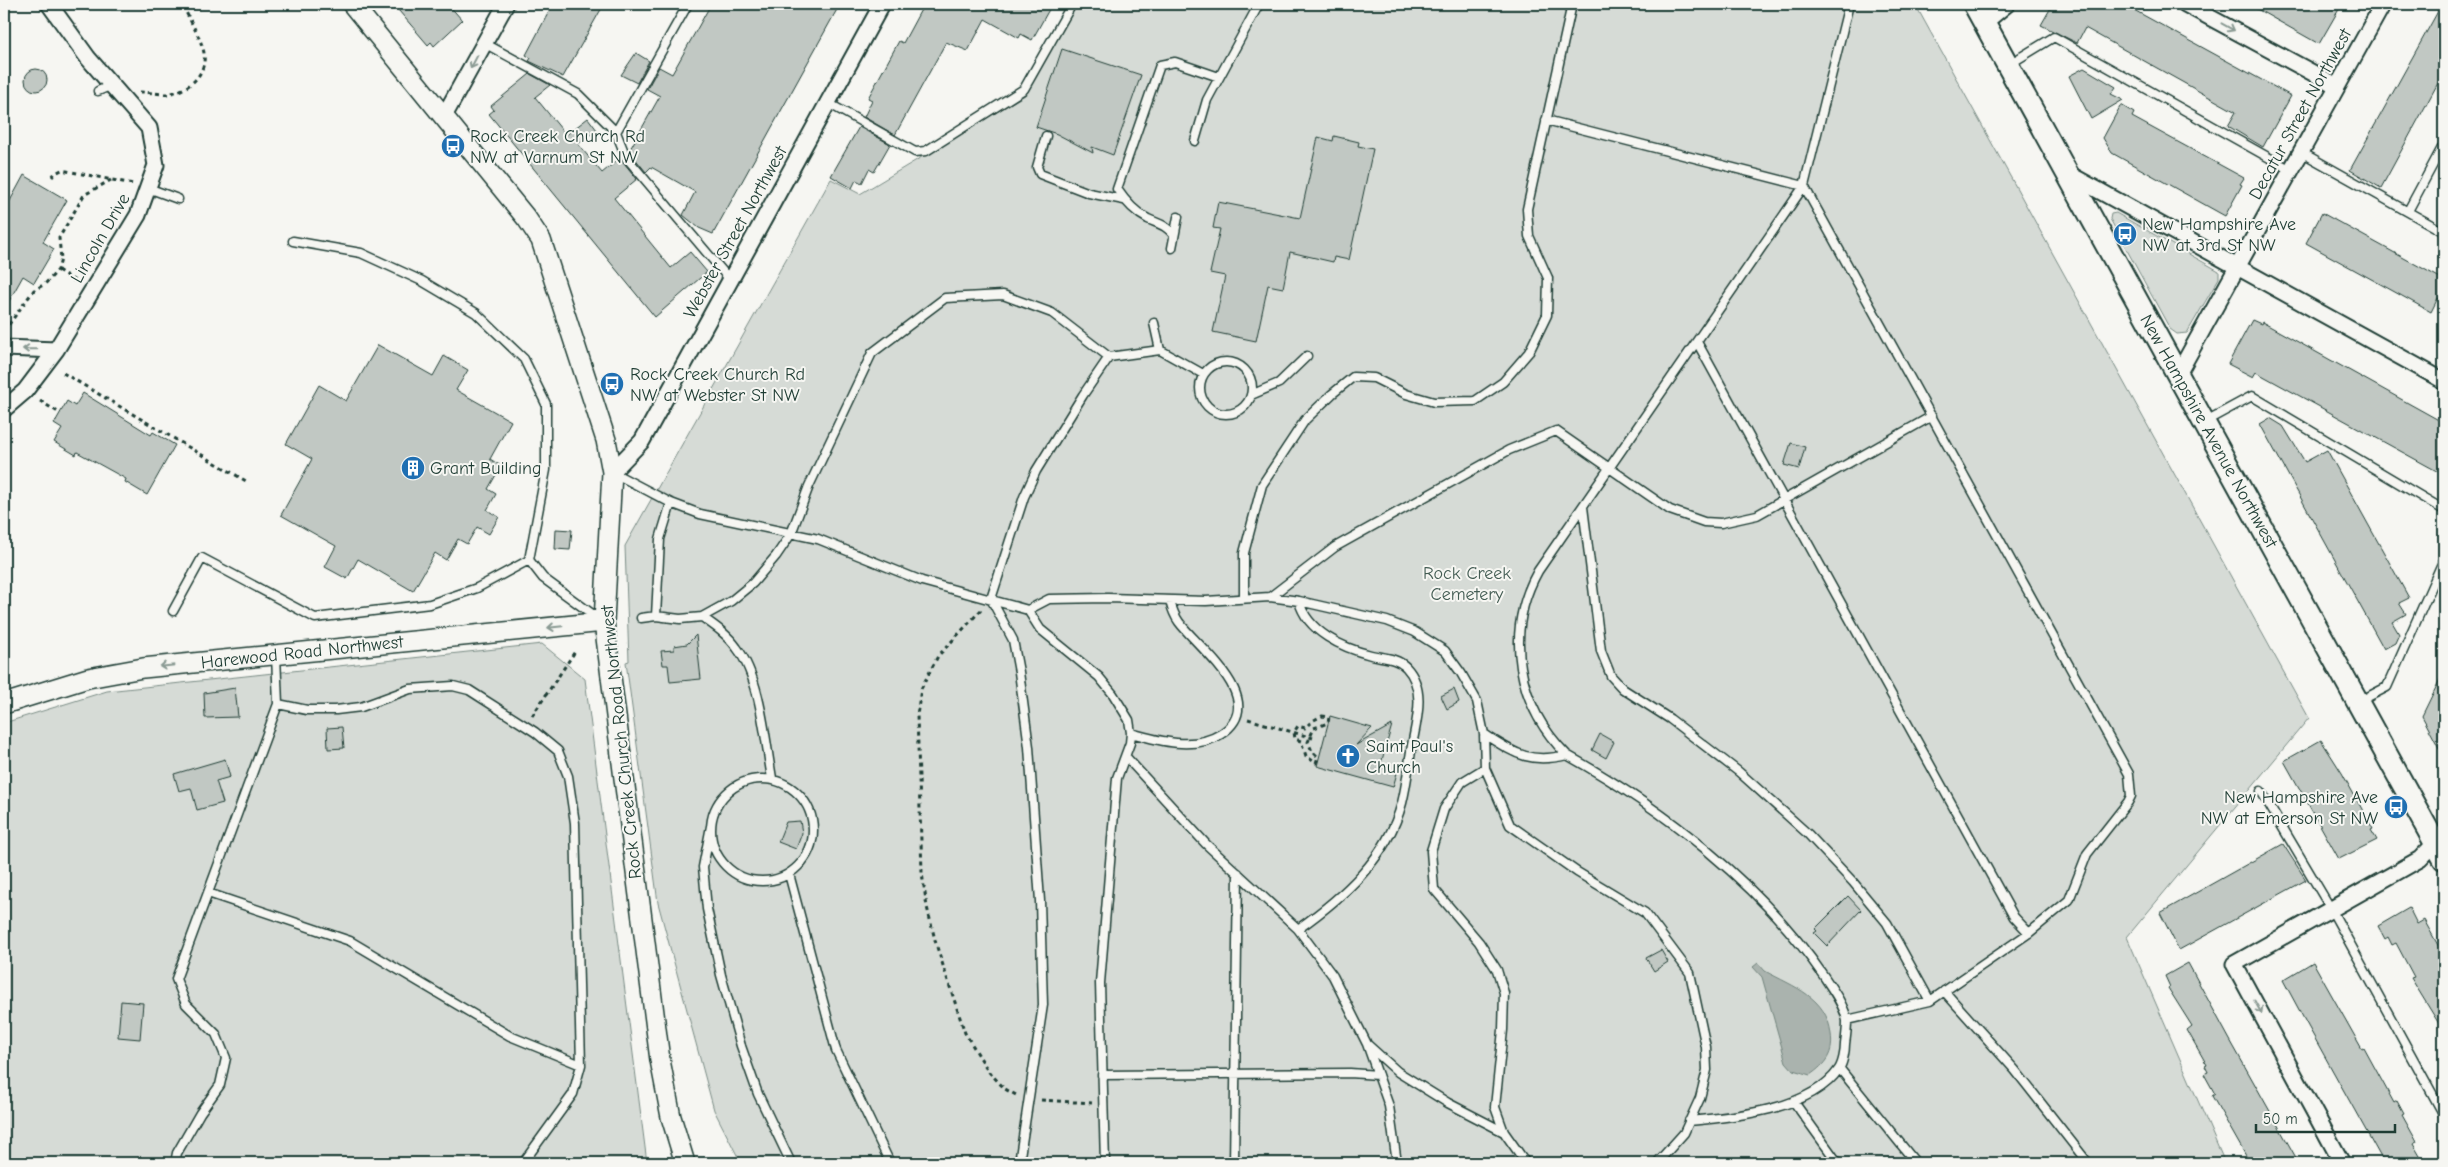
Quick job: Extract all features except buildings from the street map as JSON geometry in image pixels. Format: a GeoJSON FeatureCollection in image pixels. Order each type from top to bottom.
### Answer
{"type":"FeatureCollection","features":[{"type":"Feature","properties":{"kind":"main road","name":"New Hampshire Avenue Northwest"},"geometry":{"type":"LineString","coordinates":[[1974,4],[2358,702],[2441,845]]}},
{"type":"Feature","properties":{"kind":"street","name":"Lincoln Drive"},"geometry":{"type":"LineString","coordinates":[[4,409],[25,391],[56,350],[138,215],[145,187],[156,165],[149,128],[105,88],[49,4]]}},
{"type":"Feature","properties":{"kind":"street","name":"Rock Creek Church Road Northwest"},"geometry":{"type":"LineString","coordinates":[[352,4],[527,219],[544,246],[606,440],[612,472],[604,622],[660,1060],[671,1117],[682,1159]]}},
{"type":"Feature","properties":{"kind":"street"},"geometry":{"type":"LineString","coordinates":[[444,118],[504,4]]}},
{"type":"Feature","properties":{"kind":"street","name":"Webster Street Northwest"},"geometry":{"type":"LineString","coordinates":[[612,472],[642,441],[882,4]]}},
{"type":"Feature","properties":{"kind":"street"},"geometry":{"type":"LineString","coordinates":[[1984,23],[2007,4]]}},
{"type":"Feature","properties":{"kind":"street"},"geometry":{"type":"LineString","coordinates":[[2185,4],[2337,86]]}},
{"type":"Feature","properties":{"kind":"street","name":"Decatur Street Northwest"},"geometry":{"type":"LineString","coordinates":[[2178,374],[2337,86],[2379,5]]}},
{"type":"Feature","properties":{"kind":"street"},"geometry":{"type":"LineString","coordinates":[[2067,174],[2442,375]]}},
{"type":"Feature","properties":{"kind":"street"},"geometry":{"type":"LineString","coordinates":[[4,348],[56,350]]}},
{"type":"Feature","properties":{"kind":"street","name":"Harewood Road Northwest"},"geometry":{"type":"LineString","coordinates":[[4,704],[112,673],[604,622]]}},
{"type":"Feature","properties":{"kind":"street"},"geometry":{"type":"LineString","coordinates":[[2342,1163],[2234,964],[2441,845]]}},
{"type":"Feature","properties":{"kind":"lane"},"geometry":{"type":"LineString","coordinates":[[616,132],[688,4]]}},
{"type":"Feature","properties":{"kind":"lane"},"geometry":{"type":"LineString","coordinates":[[828,103],[911,150],[920,153],[926,151],[1024,89],[1072,4]]}},
{"type":"Feature","properties":{"kind":"lane"},"geometry":{"type":"LineString","coordinates":[[1195,141],[1207,100],[1259,4]]}},
{"type":"Feature","properties":{"kind":"lane"},"geometry":{"type":"LineString","coordinates":[[1244,598],[1244,553],[1262,485],[1305,420],[1332,394],[1353,377],[1374,378],[1406,394],[1434,402],[1475,402],[1503,382],[1528,352],[1547,315],[1548,278],[1529,236],[1526,209],[1572,4]]}},
{"type":"Feature","properties":{"kind":"lane"},"geometry":{"type":"LineString","coordinates":[[1689,1121],[1759,1111],[1794,1102],[1819,1088],[1840,1069],[1845,1049],[1847,1020],[1834,991],[1812,959],[1788,928],[1747,887],[1642,800],[1567,755],[1557,745],[1529,696],[1520,669],[1519,620],[1528,590],[1582,507],[1804,186],[1849,4]]}},
{"type":"Feature","properties":{"kind":"lane"},"geometry":{"type":"LineString","coordinates":[[2008,65],[2054,37],[2291,170]]}},
{"type":"Feature","properties":{"kind":"lane"},"geometry":{"type":"LineString","coordinates":[[484,43],[578,94],[616,132],[626,157],[730,280]]}},
{"type":"Feature","properties":{"kind":"lane"},"geometry":{"type":"LineString","coordinates":[[1174,235],[1166,225],[1147,218],[1124,200],[1117,189],[1160,65],[1175,62],[1220,78]]}},
{"type":"Feature","properties":{"kind":"lane"},"geometry":{"type":"LineString","coordinates":[[1546,120],[1804,186],[2129,774],[2131,796],[2087,854],[2069,900],[2029,933],[1930,1001],[1847,1020]]}},
{"type":"Feature","properties":{"kind":"lane"},"geometry":{"type":"LineString","coordinates":[[1046,136],[1037,167],[1040,174],[1089,192],[1124,200]]}},
{"type":"Feature","properties":{"kind":"lane"},"geometry":{"type":"LineString","coordinates":[[2408,211],[2444,144]]}},
{"type":"Feature","properties":{"kind":"lane"},"geometry":{"type":"LineString","coordinates":[[2300,152],[2444,232]]}},
{"type":"Feature","properties":{"kind":"lane"},"geometry":{"type":"LineString","coordinates":[[145,187],[178,199]]}},
{"type":"Feature","properties":{"kind":"lane"},"geometry":{"type":"LineString","coordinates":[[1172,248],[1178,217]]}},
{"type":"Feature","properties":{"kind":"lane"},"geometry":{"type":"LineString","coordinates":[[293,241],[361,253],[422,281],[476,313],[524,359],[546,404],[546,470],[529,560],[543,578],[604,622]]}},
{"type":"Feature","properties":{"kind":"lane"},"geometry":{"type":"LineString","coordinates":[[642,618],[656,616],[680,619],[702,617],[732,601],[753,583],[776,556],[791,534],[809,486],[872,354],[945,298],[1003,294],[1052,313],[1109,357],[1160,350],[1203,374]]}},
{"type":"Feature","properties":{"kind":"lane"},"geometry":{"type":"LineString","coordinates":[[1154,323],[1160,350]]}},
{"type":"Feature","properties":{"kind":"lane"},"geometry":{"type":"LineString","coordinates":[[1697,342],[2014,917],[2029,933]]}},
{"type":"Feature","properties":{"kind":"lane"},"geometry":{"type":"LineString","coordinates":[[1251,395],[1279,383],[1307,356]]}},
{"type":"Feature","properties":{"kind":"lane"},"geometry":{"type":"LineString","coordinates":[[1019,1163],[1043,1005],[1040,901],[1035,816],[1020,672],[1013,640],[991,600],[1024,497],[1036,471],[1109,357]]}},
{"type":"Feature","properties":{"kind":"lane"},"geometry":{"type":"LineString","coordinates":[[1232,362],[1240,366],[1250,378],[1251,395],[1247,403],[1233,413],[1215,412],[1202,400],[1199,391],[1203,374],[1216,363],[1232,362]]}},
{"type":"Feature","properties":{"kind":"lane"},"geometry":{"type":"LineString","coordinates":[[2204,422],[2252,396],[2444,510]]}},
{"type":"Feature","properties":{"kind":"lane"},"geometry":{"type":"LineString","coordinates":[[1270,598],[1335,547],[1509,450],[1556,431],[1670,510],[1704,522],[1739,520],[1757,515],[1932,416]]}},
{"type":"Feature","properties":{"kind":"lane"},"geometry":{"type":"LineString","coordinates":[[612,472],[671,503],[700,514],[818,539],[922,581],[1028,610],[1040,629],[1099,677],[1113,694],[1128,720],[1131,733],[1126,757],[1117,778],[1100,983],[1105,1163]]}},
{"type":"Feature","properties":{"kind":"lane"},"geometry":{"type":"LineString","coordinates":[[656,616],[660,539],[671,503]]}},
{"type":"Feature","properties":{"kind":"lane"},"geometry":{"type":"LineString","coordinates":[[1582,507],[1601,651],[1611,676],[1623,689],[1670,719],[1739,772],[1808,834],[1887,923],[1930,1001]]}},
{"type":"Feature","properties":{"kind":"lane"},"geometry":{"type":"LineString","coordinates":[[174,611],[202,558],[315,618],[430,604],[477,588],[529,560]]}},
{"type":"Feature","properties":{"kind":"lane"},"geometry":{"type":"LineString","coordinates":[[2358,702],[2387,687],[2444,559]]}},
{"type":"Feature","properties":{"kind":"lane"},"geometry":{"type":"LineString","coordinates":[[1028,610],[1049,599],[1108,598],[1206,601],[1270,598],[1298,601],[1387,621],[1415,632],[1445,651],[1461,673],[1477,702],[1484,734],[1485,768],[1510,825],[1577,872],[1645,913],[1690,973],[1706,1047],[1707,1070],[1700,1098],[1684,1133],[1657,1163]]}},
{"type":"Feature","properties":{"kind":"lane"},"geometry":{"type":"LineString","coordinates":[[1131,733],[1172,742],[1200,742],[1211,739],[1228,729],[1236,714],[1236,697],[1230,682],[1217,663],[1179,622],[1172,611],[1170,601]]}},
{"type":"Feature","properties":{"kind":"lane"},"geometry":{"type":"LineString","coordinates":[[1298,601],[1302,613],[1308,620],[1335,641],[1368,654],[1394,659],[1406,666],[1414,679],[1418,697],[1403,802],[1393,829],[1373,862],[1357,880],[1330,906],[1298,929]]}},
{"type":"Feature","properties":{"kind":"lane"},"geometry":{"type":"LineString","coordinates":[[702,617],[725,634],[738,649],[749,673],[756,694],[772,778]]}},
{"type":"Feature","properties":{"kind":"lane"},"geometry":{"type":"LineString","coordinates":[[175,1163],[178,1152],[200,1113],[220,1085],[226,1058],[216,1034],[186,1004],[176,978],[278,704],[276,655]]}},
{"type":"Feature","properties":{"kind":"lane"},"geometry":{"type":"LineString","coordinates":[[278,704],[307,710],[336,710],[361,707],[410,690],[453,686],[469,690],[535,732],[558,751],[568,776],[575,823],[581,1065],[573,1094],[524,1163]]}},
{"type":"Feature","properties":{"kind":"lane"},"geometry":{"type":"LineString","coordinates":[[1484,734],[1518,753],[1537,760],[1567,755]]}},
{"type":"Feature","properties":{"kind":"lane"},"geometry":{"type":"LineString","coordinates":[[1126,757],[1206,844],[1298,929],[1333,976],[1366,1044],[1389,1106],[1397,1163]]}},
{"type":"Feature","properties":{"kind":"lane"},"geometry":{"type":"LineString","coordinates":[[1485,768],[1462,782],[1444,809],[1430,851],[1434,889],[1479,942],[1497,970],[1504,993],[1503,1030],[1495,1107],[1504,1132],[1526,1163]]}},
{"type":"Feature","properties":{"kind":"lane"},"geometry":{"type":"LineString","coordinates":[[711,826],[713,844],[717,855],[732,872],[743,878],[767,881],[789,874],[807,856],[814,838],[813,820],[810,809],[800,794],[789,785],[772,778],[750,779],[727,792],[720,800],[712,816],[703,867],[707,909],[721,975],[740,1046],[758,1094],[791,1163]]}},
{"type":"Feature","properties":{"kind":"lane"},"geometry":{"type":"LineString","coordinates":[[2261,792],[2331,909],[2444,1115]]}},
{"type":"Feature","properties":{"kind":"lane"},"geometry":{"type":"LineString","coordinates":[[1234,1163],[1238,873]]}},
{"type":"Feature","properties":{"kind":"lane"},"geometry":{"type":"LineString","coordinates":[[789,874],[836,1050],[890,1163]]}},
{"type":"Feature","properties":{"kind":"lane"},"geometry":{"type":"LineString","coordinates":[[208,893],[350,941],[510,1036],[581,1065]]}},
{"type":"Feature","properties":{"kind":"lane"},"geometry":{"type":"LineString","coordinates":[[1944,991],[2015,1070],[2088,1163]]}},
{"type":"Feature","properties":{"kind":"lane"},"geometry":{"type":"LineString","coordinates":[[1366,1044],[1398,1072],[1448,1103],[1504,1132]]}},
{"type":"Feature","properties":{"kind":"lane"},"geometry":{"type":"LineString","coordinates":[[1840,1069],[1916,1163]]}},
{"type":"Feature","properties":{"kind":"lane"},"geometry":{"type":"LineString","coordinates":[[1102,1075],[1350,1072],[1378,1076]]}},
{"type":"Feature","properties":{"kind":"lane"},"geometry":{"type":"LineString","coordinates":[[1794,1102],[1838,1163]]}},
{"type":"Feature","properties":{"kind":"path"},"geometry":{"type":"LineString","coordinates":[[140,92],[166,94],[182,90],[196,81],[203,67],[204,52],[182,4]]}},
{"type":"Feature","properties":{"kind":"path"},"geometry":{"type":"LineString","coordinates":[[52,178],[55,173],[62,170],[145,187]]}},
{"type":"Feature","properties":{"kind":"path"},"geometry":{"type":"LineString","coordinates":[[4,331],[34,290],[45,284],[58,270],[60,259],[59,238],[84,195],[111,180]]}},
{"type":"Feature","properties":{"kind":"path"},"geometry":{"type":"LineString","coordinates":[[58,270],[84,287]]}},
{"type":"Feature","properties":{"kind":"path"},"geometry":{"type":"LineString","coordinates":[[63,373],[246,481]]}},
{"type":"Feature","properties":{"kind":"path"},"geometry":{"type":"LineString","coordinates":[[40,402],[58,412]]}},
{"type":"Feature","properties":{"kind":"path"},"geometry":{"type":"LineString","coordinates":[[991,600],[938,656],[922,688],[917,715],[922,872],[927,907],[936,944],[964,1033],[990,1072],[1005,1089],[1018,1096],[1030,1099],[1103,1104]]}},
{"type":"Feature","properties":{"kind":"path"},"geometry":{"type":"LineString","coordinates":[[531,718],[576,650]]}},
{"type":"Feature","properties":{"kind":"path"},"geometry":{"type":"LineString","coordinates":[[1317,718],[1329,718],[1328,723],[1314,728],[1311,737],[1309,747],[1318,757],[1316,763],[1306,756],[1301,741],[1295,739],[1294,732],[1298,726],[1305,728],[1317,718]]}},
{"type":"Feature","properties":{"kind":"path"},"geometry":{"type":"LineString","coordinates":[[1248,719],[1311,737]]}},
{"type":"Feature","properties":{"kind":"green space","name":"Rock Creek Cemetery"},"geometry":{"type":"Polygon","coordinates":[[[1077,4],[1915,4],[2309,718],[2127,937],[2225,1163],[741,1163],[714,1110],[658,903],[626,662],[629,661],[625,546],[831,179],[860,194],[1025,95],[1077,4]]]}},
{"type":"Feature","properties":{"kind":"green space"},"geometry":{"type":"Polygon","coordinates":[[[2116,213],[2219,271],[2219,278],[2187,333],[2177,334],[2170,329],[2110,219],[2111,214],[2116,213]]]}},
{"type":"Feature","properties":{"kind":"green space"},"geometry":{"type":"Polygon","coordinates":[[[542,644],[585,679],[647,1163],[4,1163],[4,723],[107,691],[542,644]]]}},
{"type":"Feature","properties":{"kind":"shaded area"},"geometry":{"type":"Polygon","coordinates":[[[1758,963],[1765,971],[1798,988],[1816,1002],[1828,1021],[1832,1041],[1828,1058],[1810,1075],[1793,1070],[1786,1062],[1762,977],[1753,967],[1758,963]]]}},
{"type":"Feature","properties":{"kind":"place","name":"Rock Creek Church Rd NW at Varnum St NW"},"geometry":{"type":"Point","coordinates":[453,146]}},
{"type":"Feature","properties":{"kind":"place","name":"New Hampshire Ave NW at 3rd St NW"},"geometry":{"type":"Point","coordinates":[2125,234]}},
{"type":"Feature","properties":{"kind":"place","name":"Rock Creek Church Rd NW at Webster St NW"},"geometry":{"type":"Point","coordinates":[612,384]}},
{"type":"Feature","properties":{"kind":"place","name":"Grant Building"},"geometry":{"type":"Point","coordinates":[413,468]}},
{"type":"Feature","properties":{"kind":"place","name":"Saint Paul's Church"},"geometry":{"type":"Point","coordinates":[1348,756]}},
{"type":"Feature","properties":{"kind":"place","name":"New Hampshire Ave NW at Emerson St NW"},"geometry":{"type":"Point","coordinates":[2396,807]}}]}
